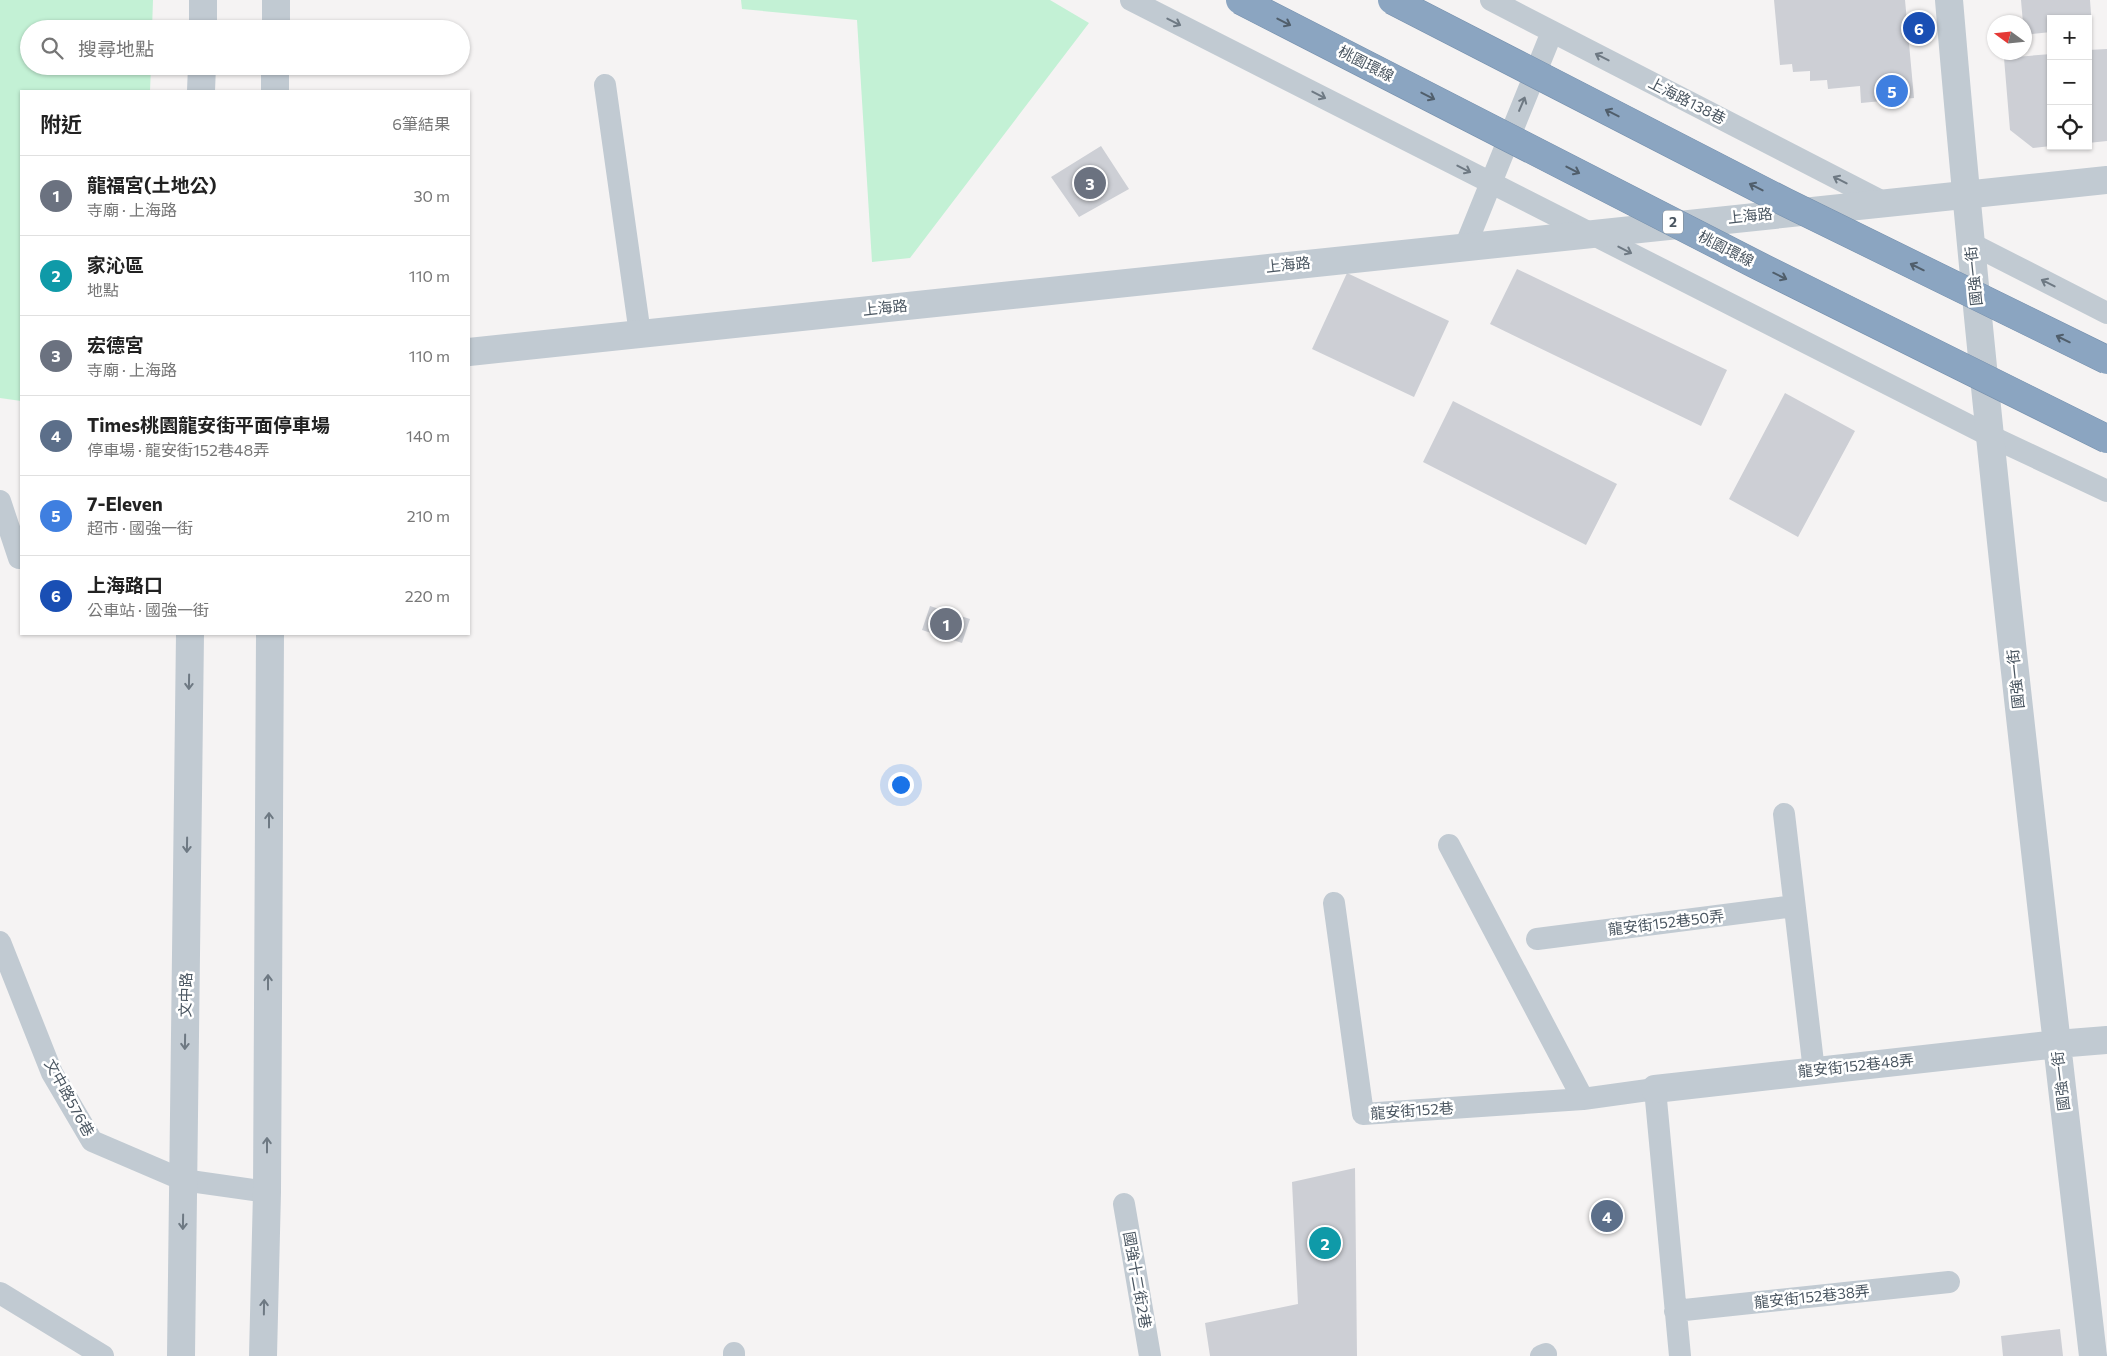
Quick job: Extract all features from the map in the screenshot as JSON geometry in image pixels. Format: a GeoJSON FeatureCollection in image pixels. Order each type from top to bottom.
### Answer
{"type":"FeatureCollection","features":[{"type":"Feature","properties":{"kind":"highway","name":"桃園環線"},"geometry":{"type":"LineString","coordinates":[[1240,0],[1757,265],[2107,439]]}},
{"type":"Feature","properties":{"kind":"highway"},"geometry":{"type":"LineString","coordinates":[[1392,0],[1785,202],[2107,360]]}},
{"type":"Feature","properties":{"kind":"street"},"geometry":{"type":"LineString","coordinates":[[203,0],[203,20]]}},
{"type":"Feature","properties":{"kind":"street"},"geometry":{"type":"LineString","coordinates":[[276,0],[276,20]]}},
{"type":"Feature","properties":{"kind":"street","name":"國強一街"},"geometry":{"type":"LineString","coordinates":[[1949,0],[1965,194],[1990,436],[2057,1044],[2097,1341]]}},
{"type":"Feature","properties":{"kind":"street"},"geometry":{"type":"LineString","coordinates":[[201,90],[202,75]]}},
{"type":"Feature","properties":{"kind":"street"},"geometry":{"type":"LineString","coordinates":[[275,75],[275,90]]}},
{"type":"Feature","properties":{"kind":"street","name":"上海路"},"geometry":{"type":"LineString","coordinates":[[470,352],[1883,202],[2107,180]]}},
{"type":"Feature","properties":{"kind":"street","name":"文中路"},"geometry":{"type":"LineString","coordinates":[[181,1356],[190,635]]}},
{"type":"Feature","properties":{"kind":"street"},"geometry":{"type":"LineString","coordinates":[[263,1356],[267,1192],[270,635]]}},
{"type":"Feature","properties":{"kind":"street","name":"龍安街152巷48弄"},"geometry":{"type":"LineString","coordinates":[[1655,1089],[1814,1070],[2107,1040]]}},
{"type":"Feature","properties":{"kind":"lane"},"geometry":{"type":"LineString","coordinates":[[1131,0],[1990,436],[2107,491]]}},
{"type":"Feature","properties":{"kind":"lane","name":"上海路138巷"},"geometry":{"type":"LineString","coordinates":[[1491,0],[1883,202]]}},
{"type":"Feature","properties":{"kind":"lane"},"geometry":{"type":"LineString","coordinates":[[1464,247],[1552,32]]}},
{"type":"Feature","properties":{"kind":"lane"},"geometry":{"type":"LineString","coordinates":[[605,85],[640,334]]}},
{"type":"Feature","properties":{"kind":"lane"},"geometry":{"type":"LineString","coordinates":[[1970,242],[2107,313]]}},
{"type":"Feature","properties":{"kind":"lane"},"geometry":{"type":"LineString","coordinates":[[0,501],[14,558]]}},
{"type":"Feature","properties":{"kind":"lane"},"geometry":{"type":"LineString","coordinates":[[1784,814],[1814,1070]]}},
{"type":"Feature","properties":{"kind":"lane"},"geometry":{"type":"LineString","coordinates":[[1449,845],[1583,1098]]}},
{"type":"Feature","properties":{"kind":"lane","name":"龍安街152巷"},"geometry":{"type":"LineString","coordinates":[[1334,903],[1362,1114],[1583,1098],[1655,1089]]}},
{"type":"Feature","properties":{"kind":"lane","name":"龍安街152巷50弄"},"geometry":{"type":"LineString","coordinates":[[1537,939],[1794,906]]}},
{"type":"Feature","properties":{"kind":"lane","name":"文中路576巷"},"geometry":{"type":"LineString","coordinates":[[0,942],[52,1073],[92,1141],[184,1180],[267,1192]]}},
{"type":"Feature","properties":{"kind":"lane"},"geometry":{"type":"LineString","coordinates":[[1655,1089],[1680,1356]]}},
{"type":"Feature","properties":{"kind":"lane","name":"國強十二街2巷"},"geometry":{"type":"LineString","coordinates":[[1124,1204],[1150,1356]]}},
{"type":"Feature","properties":{"kind":"lane","name":"龍安街152巷38弄"},"geometry":{"type":"LineString","coordinates":[[1675,1311],[1949,1282]]}},
{"type":"Feature","properties":{"kind":"lane"},"geometry":{"type":"LineString","coordinates":[[0,1293],[103,1356]]}},
{"type":"Feature","properties":{"kind":"green space"},"geometry":{"type":"Polygon","coordinates":[[[0,0],[153,0],[152,20],[20,20],[20,75],[151,75],[150,90],[20,90],[20,401],[0,398],[0,0]]]}},
{"type":"Feature","properties":{"kind":"green space"},"geometry":{"type":"Polygon","coordinates":[[[741,0],[1050,0],[1089,23],[910,258],[872,262],[857,20],[742,9],[741,0]]]}},
{"type":"Feature","properties":{"kind":"building"},"geometry":{"type":"Polygon","coordinates":[[[1774,0],[1905,0],[1914,98],[1861,103],[1860,86],[1828,89],[1827,80],[1810,81],[1810,71],[1793,72],[1792,64],[1780,65],[1774,0]]]}},
{"type":"Feature","properties":{"kind":"building"},"geometry":{"type":"Polygon","coordinates":[[[2021,0],[2090,0],[2091,15],[2047,15],[2047,32],[2032,34],[2032,15],[2022,15],[2021,0]]]}},
{"type":"Feature","properties":{"kind":"building"},"geometry":{"type":"Polygon","coordinates":[[[2107,49],[2107,141],[2092,143],[2092,60],[2092,50],[2107,49]]]}},
{"type":"Feature","properties":{"kind":"building"},"geometry":{"type":"Polygon","coordinates":[[[2047,54],[2047,146],[2033,148],[2010,130],[2004,60],[2032,60],[2032,56],[2047,54]]]}},
{"type":"Feature","properties":{"kind":"building"},"geometry":{"type":"Polygon","coordinates":[[[1101,146],[1129,189],[1079,217],[1051,177],[1101,146]]]}},
{"type":"Feature","properties":{"kind":"building"},"geometry":{"type":"Polygon","coordinates":[[[1517,269],[1727,370],[1701,426],[1490,324],[1517,269]]]}},
{"type":"Feature","properties":{"kind":"building"},"geometry":{"type":"Polygon","coordinates":[[[1347,273],[1449,321],[1414,397],[1312,349],[1347,273]]]}},
{"type":"Feature","properties":{"kind":"building"},"geometry":{"type":"Polygon","coordinates":[[[1785,393],[1855,431],[1798,537],[1729,499],[1785,393]]]}},
{"type":"Feature","properties":{"kind":"building"},"geometry":{"type":"Polygon","coordinates":[[[1453,401],[1617,484],[1586,545],[1423,462],[1453,401]]]}},
{"type":"Feature","properties":{"kind":"building"},"geometry":{"type":"Polygon","coordinates":[[[930,606],[970,619],[962,643],[922,630],[930,606]]]}},
{"type":"Feature","properties":{"kind":"building"},"geometry":{"type":"Polygon","coordinates":[[[1355,1168],[1357,1356],[1210,1356],[1205,1323],[1298,1304],[1292,1182],[1355,1168]]]}},
{"type":"Feature","properties":{"kind":"building"},"geometry":{"type":"Polygon","coordinates":[[[2060,1329],[2063,1356],[2003,1356],[2001,1336],[2060,1329]]]}},
{"type":"Feature","properties":{"kind":"place","name":"上海路口"},"geometry":{"type":"Point","coordinates":[1919,28]}},
{"type":"Feature","properties":{"kind":"place","name":"7-Eleven"},"geometry":{"type":"Point","coordinates":[1892,91]}},
{"type":"Feature","properties":{"kind":"place","name":"宏德宮"},"geometry":{"type":"Point","coordinates":[1090,183]}},
{"type":"Feature","properties":{"kind":"place","name":"龍福宮(土地公)"},"geometry":{"type":"Point","coordinates":[946,624]}},
{"type":"Feature","properties":{"kind":"place","name":"Times桃園龍安街平面停車場"},"geometry":{"type":"Point","coordinates":[1607,1216]}},
{"type":"Feature","properties":{"kind":"place","name":"家沁區"},"geometry":{"type":"Point","coordinates":[1325,1243]}}]}
